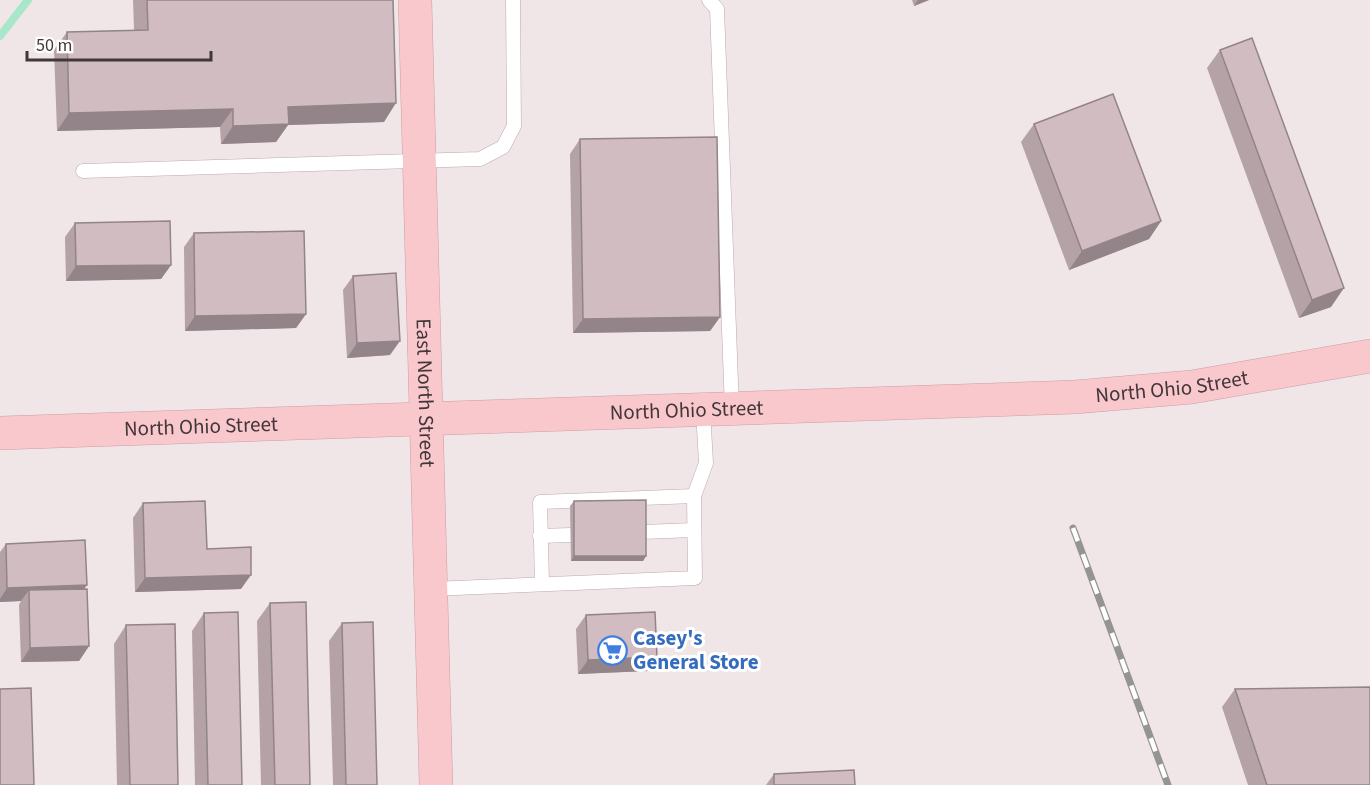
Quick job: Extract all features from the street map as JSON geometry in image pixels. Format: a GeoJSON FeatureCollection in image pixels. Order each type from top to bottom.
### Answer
{"type":"FeatureCollection","features":[{"type":"Feature","properties":{"kind":"main road","name":"East North Street"},"geometry":{"type":"LineString","coordinates":[[415,0],[436,785]]}},
{"type":"Feature","properties":{"kind":"main road","name":"North Ohio Street"},"geometry":{"type":"LineString","coordinates":[[0,434],[1075,397],[1180,388],[1292,371],[1370,356]]}},
{"type":"Feature","properties":{"kind":"lane"},"geometry":{"type":"LineString","coordinates":[[83,171],[480,159],[503,147],[514,126],[513,0]]}},
{"type":"Feature","properties":{"kind":"lane"},"geometry":{"type":"LineString","coordinates":[[431,589],[695,578],[694,496],[706,464],[717,410],[717,9],[709,0]]}},
{"type":"Feature","properties":{"kind":"lane"},"geometry":{"type":"LineString","coordinates":[[542,584],[540,502],[694,496]]}},
{"type":"Feature","properties":{"kind":"lane"},"geometry":{"type":"LineString","coordinates":[[642,532],[694,530]]}},
{"type":"Feature","properties":{"kind":"lane"},"geometry":{"type":"LineString","coordinates":[[540,536],[570,535]]}},
{"type":"Feature","properties":{"kind":"building"},"geometry":{"type":"Polygon","coordinates":[[[147,0],[393,0],[396,103],[288,107],[289,124],[233,126],[233,109],[69,113],[67,32],[148,30],[147,0]]]}},
{"type":"Feature","properties":{"kind":"building"},"geometry":{"type":"Polygon","coordinates":[[[1252,38],[1344,288],[1312,300],[1220,50],[1252,38]]]}},
{"type":"Feature","properties":{"kind":"building"},"geometry":{"type":"Polygon","coordinates":[[[1113,94],[1161,221],[1082,251],[1034,124],[1113,94]]]}},
{"type":"Feature","properties":{"kind":"building"},"geometry":{"type":"Polygon","coordinates":[[[717,137],[720,317],[583,319],[580,139],[717,137]]]}},
{"type":"Feature","properties":{"kind":"building"},"geometry":{"type":"Polygon","coordinates":[[[170,221],[171,265],[76,266],[75,223],[170,221]]]}},
{"type":"Feature","properties":{"kind":"building"},"geometry":{"type":"Polygon","coordinates":[[[304,231],[306,314],[195,316],[194,233],[304,231]]]}},
{"type":"Feature","properties":{"kind":"building"},"geometry":{"type":"Polygon","coordinates":[[[396,273],[400,341],[357,343],[353,276],[396,273]]]}},
{"type":"Feature","properties":{"kind":"building"},"geometry":{"type":"Polygon","coordinates":[[[646,500],[646,556],[574,556],[574,501],[646,500]]]}},
{"type":"Feature","properties":{"kind":"building"},"geometry":{"type":"Polygon","coordinates":[[[205,501],[207,549],[251,547],[251,575],[145,578],[143,503],[205,501]]]}},
{"type":"Feature","properties":{"kind":"building"},"geometry":{"type":"Polygon","coordinates":[[[85,540],[87,585],[7,588],[6,544],[85,540]]]}},
{"type":"Feature","properties":{"kind":"building"},"geometry":{"type":"Polygon","coordinates":[[[87,589],[89,646],[30,648],[29,590],[87,589]]]}},
{"type":"Feature","properties":{"kind":"building"},"geometry":{"type":"Polygon","coordinates":[[[306,602],[310,785],[275,785],[270,603],[306,602]]]}},
{"type":"Feature","properties":{"kind":"building"},"geometry":{"type":"Polygon","coordinates":[[[238,612],[242,785],[208,785],[204,613],[238,612]]]}},
{"type":"Feature","properties":{"kind":"building"},"geometry":{"type":"Polygon","coordinates":[[[655,612],[657,657],[588,660],[586,615],[655,612]]]}},
{"type":"Feature","properties":{"kind":"building"},"geometry":{"type":"Polygon","coordinates":[[[373,622],[377,785],[346,785],[342,623],[373,622]]]}},
{"type":"Feature","properties":{"kind":"building"},"geometry":{"type":"Polygon","coordinates":[[[175,624],[178,785],[130,785],[126,625],[175,624]]]}},
{"type":"Feature","properties":{"kind":"building"},"geometry":{"type":"Polygon","coordinates":[[[1370,687],[1370,785],[1267,785],[1235,689],[1370,687]]]}},
{"type":"Feature","properties":{"kind":"building"},"geometry":{"type":"Polygon","coordinates":[[[31,688],[34,785],[0,785],[0,689],[31,688]]]}},
{"type":"Feature","properties":{"kind":"building"},"geometry":{"type":"Polygon","coordinates":[[[854,770],[855,785],[774,785],[774,774],[854,770]]]}},
{"type":"Feature","properties":{"kind":"waterway"},"geometry":{"type":"LineString","coordinates":[[0,36],[28,0]]}},
{"type":"Feature","properties":{"kind":"railway"},"geometry":{"type":"LineString","coordinates":[[1073,528],[1168,785]]}},
{"type":"Feature","properties":{"kind":"place","name":"Casey's General Store"},"geometry":{"type":"Point","coordinates":[612,650]}}]}
